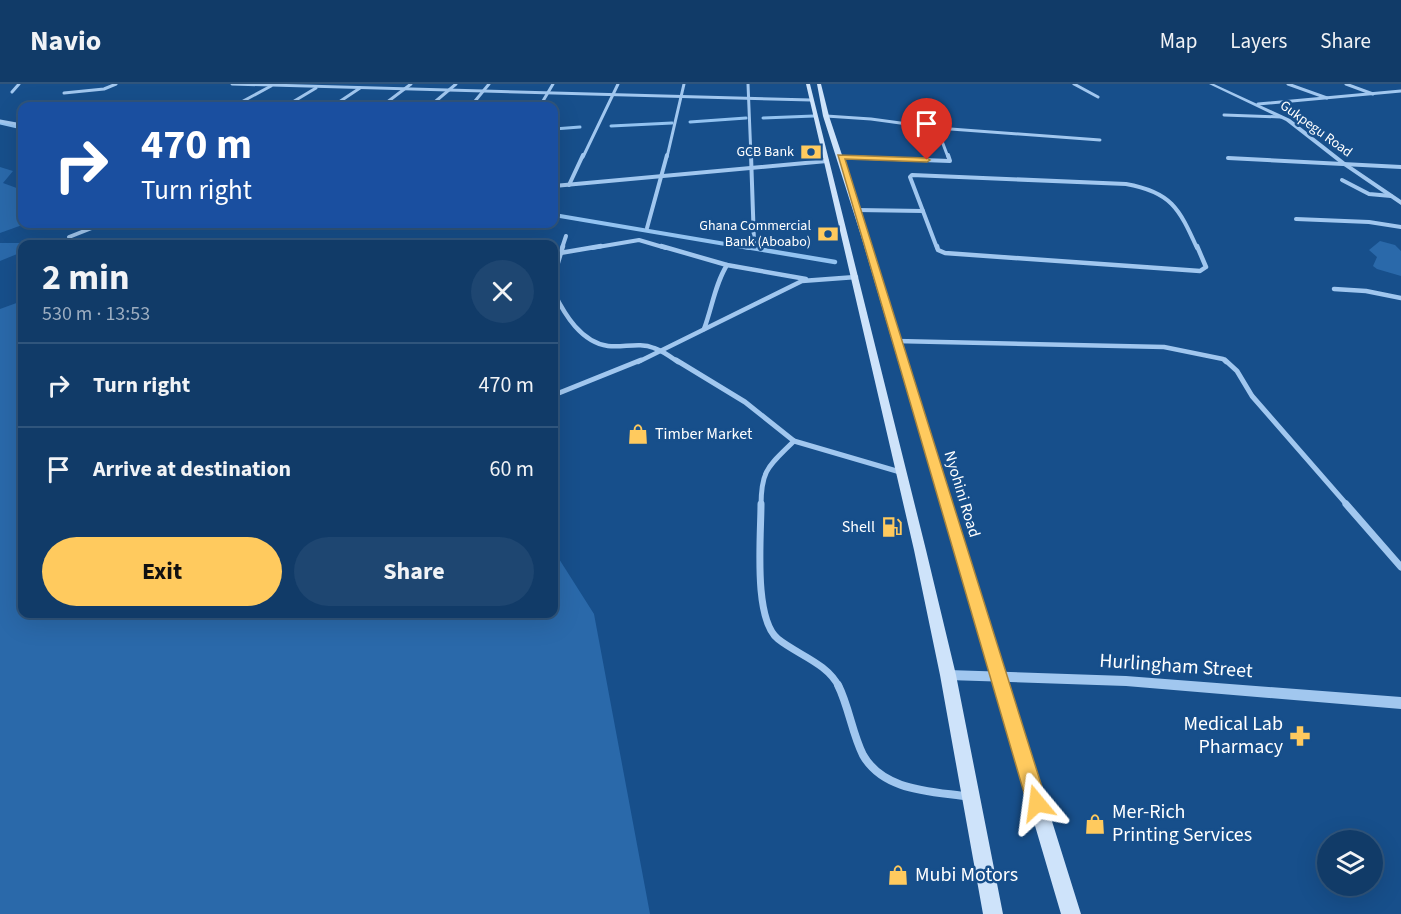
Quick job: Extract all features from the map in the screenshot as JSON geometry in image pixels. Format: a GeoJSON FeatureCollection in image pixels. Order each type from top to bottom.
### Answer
{"type":"FeatureCollection","features":[{"type":"Feature","properties":{"kind":"main road"},"geometry":{"type":"LineString","coordinates":[[808,84],[856,277],[948,675],[993,914]]}},
{"type":"Feature","properties":{"kind":"main road","name":"Nyohini Road"},"geometry":{"type":"LineString","coordinates":[[819,84],[826,116],[857,210],[1071,914]]}},
{"type":"Feature","properties":{"kind":"street"},"geometry":{"type":"LineString","coordinates":[[12,92],[19,84]]}},
{"type":"Feature","properties":{"kind":"street"},"geometry":{"type":"LineString","coordinates":[[64,93],[104,89],[116,84]]}},
{"type":"Feature","properties":{"kind":"street"},"geometry":{"type":"LineString","coordinates":[[232,84],[811,100]]}},
{"type":"Feature","properties":{"kind":"street"},"geometry":{"type":"LineString","coordinates":[[293,102],[321,84]]}},
{"type":"Feature","properties":{"kind":"street"},"geometry":{"type":"LineString","coordinates":[[339,102],[366,84]]}},
{"type":"Feature","properties":{"kind":"street"},"geometry":{"type":"LineString","coordinates":[[387,102],[411,84]]}},
{"type":"Feature","properties":{"kind":"street"},"geometry":{"type":"LineString","coordinates":[[435,102],[456,84]]}},
{"type":"Feature","properties":{"kind":"street"},"geometry":{"type":"LineString","coordinates":[[474,102],[489,84]]}},
{"type":"Feature","properties":{"kind":"street"},"geometry":{"type":"LineString","coordinates":[[542,102],[553,84]]}},
{"type":"Feature","properties":{"kind":"street"},"geometry":{"type":"LineString","coordinates":[[569,185],[618,84]]}},
{"type":"Feature","properties":{"kind":"street"},"geometry":{"type":"LineString","coordinates":[[647,228],[684,84]]}},
{"type":"Feature","properties":{"kind":"street"},"geometry":{"type":"LineString","coordinates":[[748,84],[754,242]]}},
{"type":"Feature","properties":{"kind":"street"},"geometry":{"type":"LineString","coordinates":[[1074,84],[1098,97]]}},
{"type":"Feature","properties":{"kind":"street","name":"Gukpegu Road"},"geometry":{"type":"LineString","coordinates":[[1211,84],[1258,104],[1281,117],[1343,164],[1401,202]]}},
{"type":"Feature","properties":{"kind":"street"},"geometry":{"type":"LineString","coordinates":[[1288,84],[1329,99]]}},
{"type":"Feature","properties":{"kind":"street"},"geometry":{"type":"LineString","coordinates":[[1346,84],[1376,95]]}},
{"type":"Feature","properties":{"kind":"street"},"geometry":{"type":"LineString","coordinates":[[241,102],[272,85]]}},
{"type":"Feature","properties":{"kind":"street"},"geometry":{"type":"LineString","coordinates":[[1258,104],[1401,91]]}},
{"type":"Feature","properties":{"kind":"street"},"geometry":{"type":"LineString","coordinates":[[826,116],[871,118],[937,128],[1100,140]]}},
{"type":"Feature","properties":{"kind":"street"},"geometry":{"type":"LineString","coordinates":[[1224,116],[1281,117]]}},
{"type":"Feature","properties":{"kind":"street"},"geometry":{"type":"LineString","coordinates":[[0,121],[18,124]]}},
{"type":"Feature","properties":{"kind":"street"},"geometry":{"type":"LineString","coordinates":[[937,128],[956,176]]}},
{"type":"Feature","properties":{"kind":"street"},"geometry":{"type":"LineString","coordinates":[[840,157],[950,161]]}},
{"type":"Feature","properties":{"kind":"street"},"geometry":{"type":"LineString","coordinates":[[1228,158],[1401,167]]}},
{"type":"Feature","properties":{"kind":"street"},"geometry":{"type":"LineString","coordinates":[[558,186],[827,161]]}},
{"type":"Feature","properties":{"kind":"street"},"geometry":{"type":"LineString","coordinates":[[910,176],[956,176],[1126,184],[1150,188],[1171,202],[1206,267],[1200,271],[945,254],[938,250],[910,176]]}},
{"type":"Feature","properties":{"kind":"street"},"geometry":{"type":"LineString","coordinates":[[1342,180],[1369,194],[1391,196]]}},
{"type":"Feature","properties":{"kind":"street"},"geometry":{"type":"LineString","coordinates":[[857,210],[923,211]]}},
{"type":"Feature","properties":{"kind":"street"},"geometry":{"type":"LineString","coordinates":[[1296,219],[1369,222],[1401,227]]}},
{"type":"Feature","properties":{"kind":"street"},"geometry":{"type":"LineString","coordinates":[[69,237],[92,228]]}},
{"type":"Feature","properties":{"kind":"street"},"geometry":{"type":"LineString","coordinates":[[558,261],[566,236]]}},
{"type":"Feature","properties":{"kind":"street"},"geometry":{"type":"LineString","coordinates":[[560,254],[639,240],[727,265],[810,279],[856,277]]}},
{"type":"Feature","properties":{"kind":"street"},"geometry":{"type":"LineString","coordinates":[[704,329],[716,296],[719,278],[727,265]]}},
{"type":"Feature","properties":{"kind":"street"},"geometry":{"type":"LineString","coordinates":[[558,394],[616,372],[810,279]]}},
{"type":"Feature","properties":{"kind":"street"},"geometry":{"type":"LineString","coordinates":[[1334,289],[1366,291],[1401,298]]}},
{"type":"Feature","properties":{"kind":"street"},"geometry":{"type":"LineString","coordinates":[[558,301],[565,315],[589,340],[602,345],[641,345],[662,351],[745,402],[794,441],[900,472]]}},
{"type":"Feature","properties":{"kind":"street"},"geometry":{"type":"LineString","coordinates":[[896,341],[1149,346],[1223,359],[1236,371],[1252,396],[1401,567]]}},
{"type":"Feature","properties":{"kind":"street"},"geometry":{"type":"LineString","coordinates":[[794,441],[767,468],[761,484],[761,594],[765,623],[776,638],[833,675],[845,699],[863,754],[877,774],[905,787],[970,798]]}},
{"type":"Feature","properties":{"kind":"street","name":"Hurlingham Street"},"geometry":{"type":"LineString","coordinates":[[948,675],[1126,681],[1401,703]]}},
{"type":"Feature","properties":{"kind":"shaded area"},"geometry":{"type":"Polygon","coordinates":[[[0,167],[13,171],[3,183],[18,189],[18,227],[0,233],[0,167]]]}},
{"type":"Feature","properties":{"kind":"shaded area"},"geometry":{"type":"Polygon","coordinates":[[[1380,241],[1395,245],[1401,251],[1401,276],[1373,266],[1377,257],[1369,250],[1380,241]]]}},
{"type":"Feature","properties":{"kind":"shaded area"},"geometry":{"type":"Polygon","coordinates":[[[0,243],[18,243],[18,254],[0,261],[0,243]]]}},
{"type":"Feature","properties":{"kind":"shaded area"},"geometry":{"type":"Polygon","coordinates":[[[18,302],[18,618],[558,618],[558,557],[594,614],[650,914],[0,914],[0,309],[18,302]]]}},
{"type":"Feature","properties":{"kind":"waterway"},"geometry":{"type":"LineString","coordinates":[[763,118],[814,116]]}},
{"type":"Feature","properties":{"kind":"waterway"},"geometry":{"type":"LineString","coordinates":[[690,122],[746,118]]}},
{"type":"Feature","properties":{"kind":"waterway"},"geometry":{"type":"LineString","coordinates":[[0,123],[18,127]]}},
{"type":"Feature","properties":{"kind":"waterway"},"geometry":{"type":"LineString","coordinates":[[611,126],[672,123]]}},
{"type":"Feature","properties":{"kind":"waterway"},"geometry":{"type":"LineString","coordinates":[[558,129],[580,127]]}},
{"type":"Feature","properties":{"kind":"waterway"},"geometry":{"type":"LineString","coordinates":[[558,216],[749,248]]}},
{"type":"Feature","properties":{"kind":"waterway"},"geometry":{"type":"LineString","coordinates":[[740,246],[835,262]]}},
{"type":"Feature","properties":{"kind":"place","name":"GCB Bank"},"geometry":{"type":"Point","coordinates":[811,152]}},
{"type":"Feature","properties":{"kind":"place","name":"Ghana Commercial Bank (Aboabo)"},"geometry":{"type":"Point","coordinates":[828,234]}},
{"type":"Feature","properties":{"kind":"place","name":"Timber Market"},"geometry":{"type":"Point","coordinates":[638,434]}},
{"type":"Feature","properties":{"kind":"place","name":"Shell"},"geometry":{"type":"Point","coordinates":[892,527]}},
{"type":"Feature","properties":{"kind":"place","name":"Medical Lab Pharmacy"},"geometry":{"type":"Point","coordinates":[1300,736]}},
{"type":"Feature","properties":{"kind":"place","name":"Mer-Rich Printing Services"},"geometry":{"type":"Point","coordinates":[1095,824]}},
{"type":"Feature","properties":{"kind":"place","name":"Mubi Motors"},"geometry":{"type":"Point","coordinates":[898,875]}},
{"type":"Feature","properties":{"kind":"route"},"geometry":{"type":"LineString","coordinates":[[927,160],[840,157],[1037,803]]}}]}
